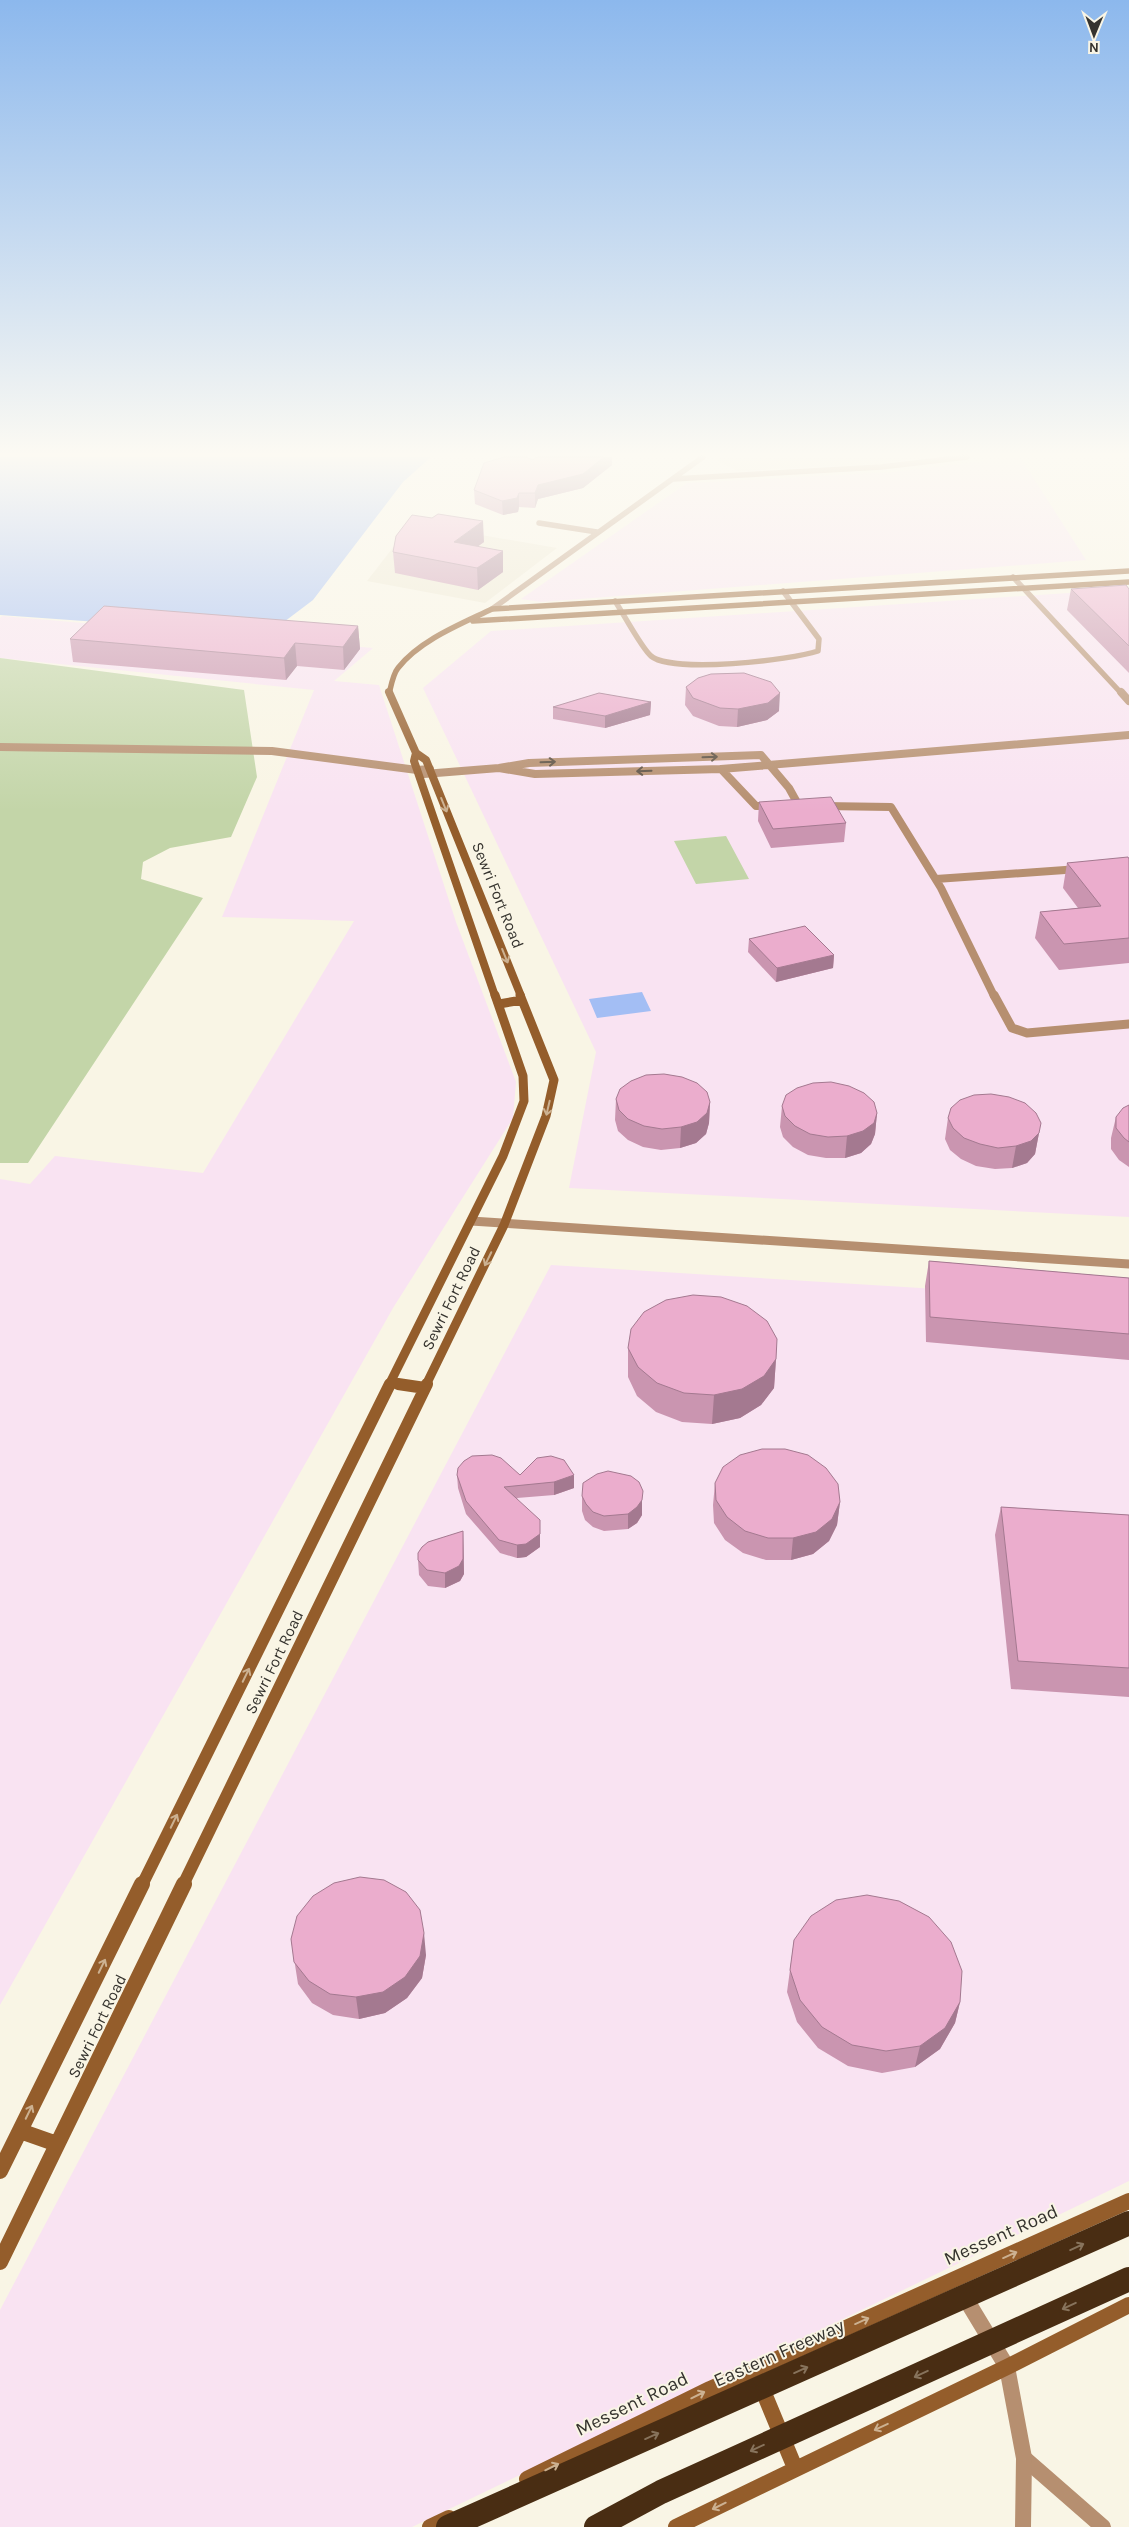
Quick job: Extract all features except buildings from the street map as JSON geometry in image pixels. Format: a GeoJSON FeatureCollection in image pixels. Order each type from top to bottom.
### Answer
{"type":"FeatureCollection","features":[{"type":"Feature","properties":{"kind":"highway","name":"Eastern Freeway"},"geometry":{"type":"LineString","coordinates":[[448,2527],[1129,2223]]}},
{"type":"Feature","properties":{"kind":"highway"},"geometry":{"type":"LineString","coordinates":[[596,2527],[661,2492],[1129,2279]]}},
{"type":"Feature","properties":{"kind":"street","name":"Sewri Fort Road"},"geometry":{"type":"LineString","coordinates":[[0,2262],[504,1224],[546,1116],[554,1080],[426,759],[416,753],[389,693],[397,669],[439,635],[492,609],[538,575]]}},
{"type":"Feature","properties":{"kind":"street"},"geometry":{"type":"LineString","coordinates":[[492,609],[1053,575]]}},
{"type":"Feature","properties":{"kind":"street"},"geometry":{"type":"LineString","coordinates":[[1013,577],[1129,701]]}},
{"type":"Feature","properties":{"kind":"street"},"geometry":{"type":"LineString","coordinates":[[466,622],[620,611],[1129,582]]}},
{"type":"Feature","properties":{"kind":"street"},"geometry":{"type":"LineString","coordinates":[[616,602],[620,611],[651,656],[659,662],[684,665],[801,657],[818,651],[819,639],[783,591]]}},
{"type":"Feature","properties":{"kind":"street"},"geometry":{"type":"LineString","coordinates":[[499,768],[535,774],[722,768],[1129,735]]}},
{"type":"Feature","properties":{"kind":"street"},"geometry":{"type":"LineString","coordinates":[[0,747],[272,751],[418,772],[499,768],[529,763],[761,755],[789,788],[794,806],[808,806]]}},
{"type":"Feature","properties":{"kind":"street"},"geometry":{"type":"LineString","coordinates":[[0,2171],[503,1156],[524,1101],[523,1076],[414,761],[416,753]]}},
{"type":"Feature","properties":{"kind":"street"},"geometry":{"type":"LineString","coordinates":[[722,768],[756,806],[782,806]]}},
{"type":"Feature","properties":{"kind":"street"},"geometry":{"type":"LineString","coordinates":[[817,806],[891,807],[936,879],[1000,1008],[1012,1028],[1027,1033],[1129,1024]]}},
{"type":"Feature","properties":{"kind":"street"},"geometry":{"type":"LineString","coordinates":[[936,879],[1090,868]]}},
{"type":"Feature","properties":{"kind":"street"},"geometry":{"type":"LineString","coordinates":[[498,1004],[522,1000]]}},
{"type":"Feature","properties":{"kind":"street"},"geometry":{"type":"LineString","coordinates":[[471,1221],[1129,1264]]}},
{"type":"Feature","properties":{"kind":"street"},"geometry":{"type":"LineString","coordinates":[[390,1383],[425,1388]]}},
{"type":"Feature","properties":{"kind":"street"},"geometry":{"type":"LineString","coordinates":[[20,2130],[58,2144]]}},
{"type":"Feature","properties":{"kind":"street","name":"Messent Road"},"geometry":{"type":"LineString","coordinates":[[430,2527],[710,2389],[1129,2201]]}},
{"type":"Feature","properties":{"kind":"street"},"geometry":{"type":"LineString","coordinates":[[955,2280],[1007,2367],[1024,2458],[1023,2527]]}},
{"type":"Feature","properties":{"kind":"street"},"geometry":{"type":"LineString","coordinates":[[676,2527],[794,2468],[1007,2367],[1129,2305]]}},
{"type":"Feature","properties":{"kind":"street"},"geometry":{"type":"LineString","coordinates":[[754,2370],[794,2468]]}},
{"type":"Feature","properties":{"kind":"street"},"geometry":{"type":"LineString","coordinates":[[1024,2458],[1103,2527]]}},
{"type":"Feature","properties":{"kind":"shaded area"},"geometry":{"type":"Polygon","coordinates":[[[372,575],[522,575],[485,603],[367,581],[372,575]]]}},
{"type":"Feature","properties":{"kind":"shaded area"},"geometry":{"type":"Polygon","coordinates":[[[555,575],[892,575],[541,602],[521,599],[555,575]]]}},
{"type":"Feature","properties":{"kind":"shaded area"},"geometry":{"type":"Polygon","coordinates":[[[1129,589],[1129,1217],[569,1188],[596,1052],[423,688],[491,631],[1129,589]]]}},
{"type":"Feature","properties":{"kind":"shaded area"},"geometry":{"type":"Polygon","coordinates":[[[2,616],[373,648],[334,681],[379,685],[456,922],[516,1082],[513,1118],[393,1308],[0,2005],[0,1179],[30,1184],[55,1156],[203,1173],[354,921],[222,917],[314,690],[0,658],[0,618],[2,616]]]}},
{"type":"Feature","properties":{"kind":"shaded area"},"geometry":{"type":"Polygon","coordinates":[[[551,1265],[1129,1301],[1129,2181],[412,2527],[0,2527],[0,2310],[551,1265]]]}},
{"type":"Feature","properties":{"kind":"green space"},"geometry":{"type":"Polygon","coordinates":[[[0,658],[244,690],[257,777],[231,837],[170,848],[143,862],[141,879],[203,898],[28,1163],[0,1163],[0,658]]]}},
{"type":"Feature","properties":{"kind":"green space"},"geometry":{"type":"Polygon","coordinates":[[[726,836],[749,879],[696,884],[674,841],[726,836]]]}},
{"type":"Feature","properties":{"kind":"water"},"geometry":{"type":"Polygon","coordinates":[[[0,575],[332,575],[313,600],[268,634],[0,615],[0,575]]]}},
{"type":"Feature","properties":{"kind":"water"},"geometry":{"type":"Polygon","coordinates":[[[642,992],[651,1011],[597,1018],[589,999],[642,992]]]}}]}
